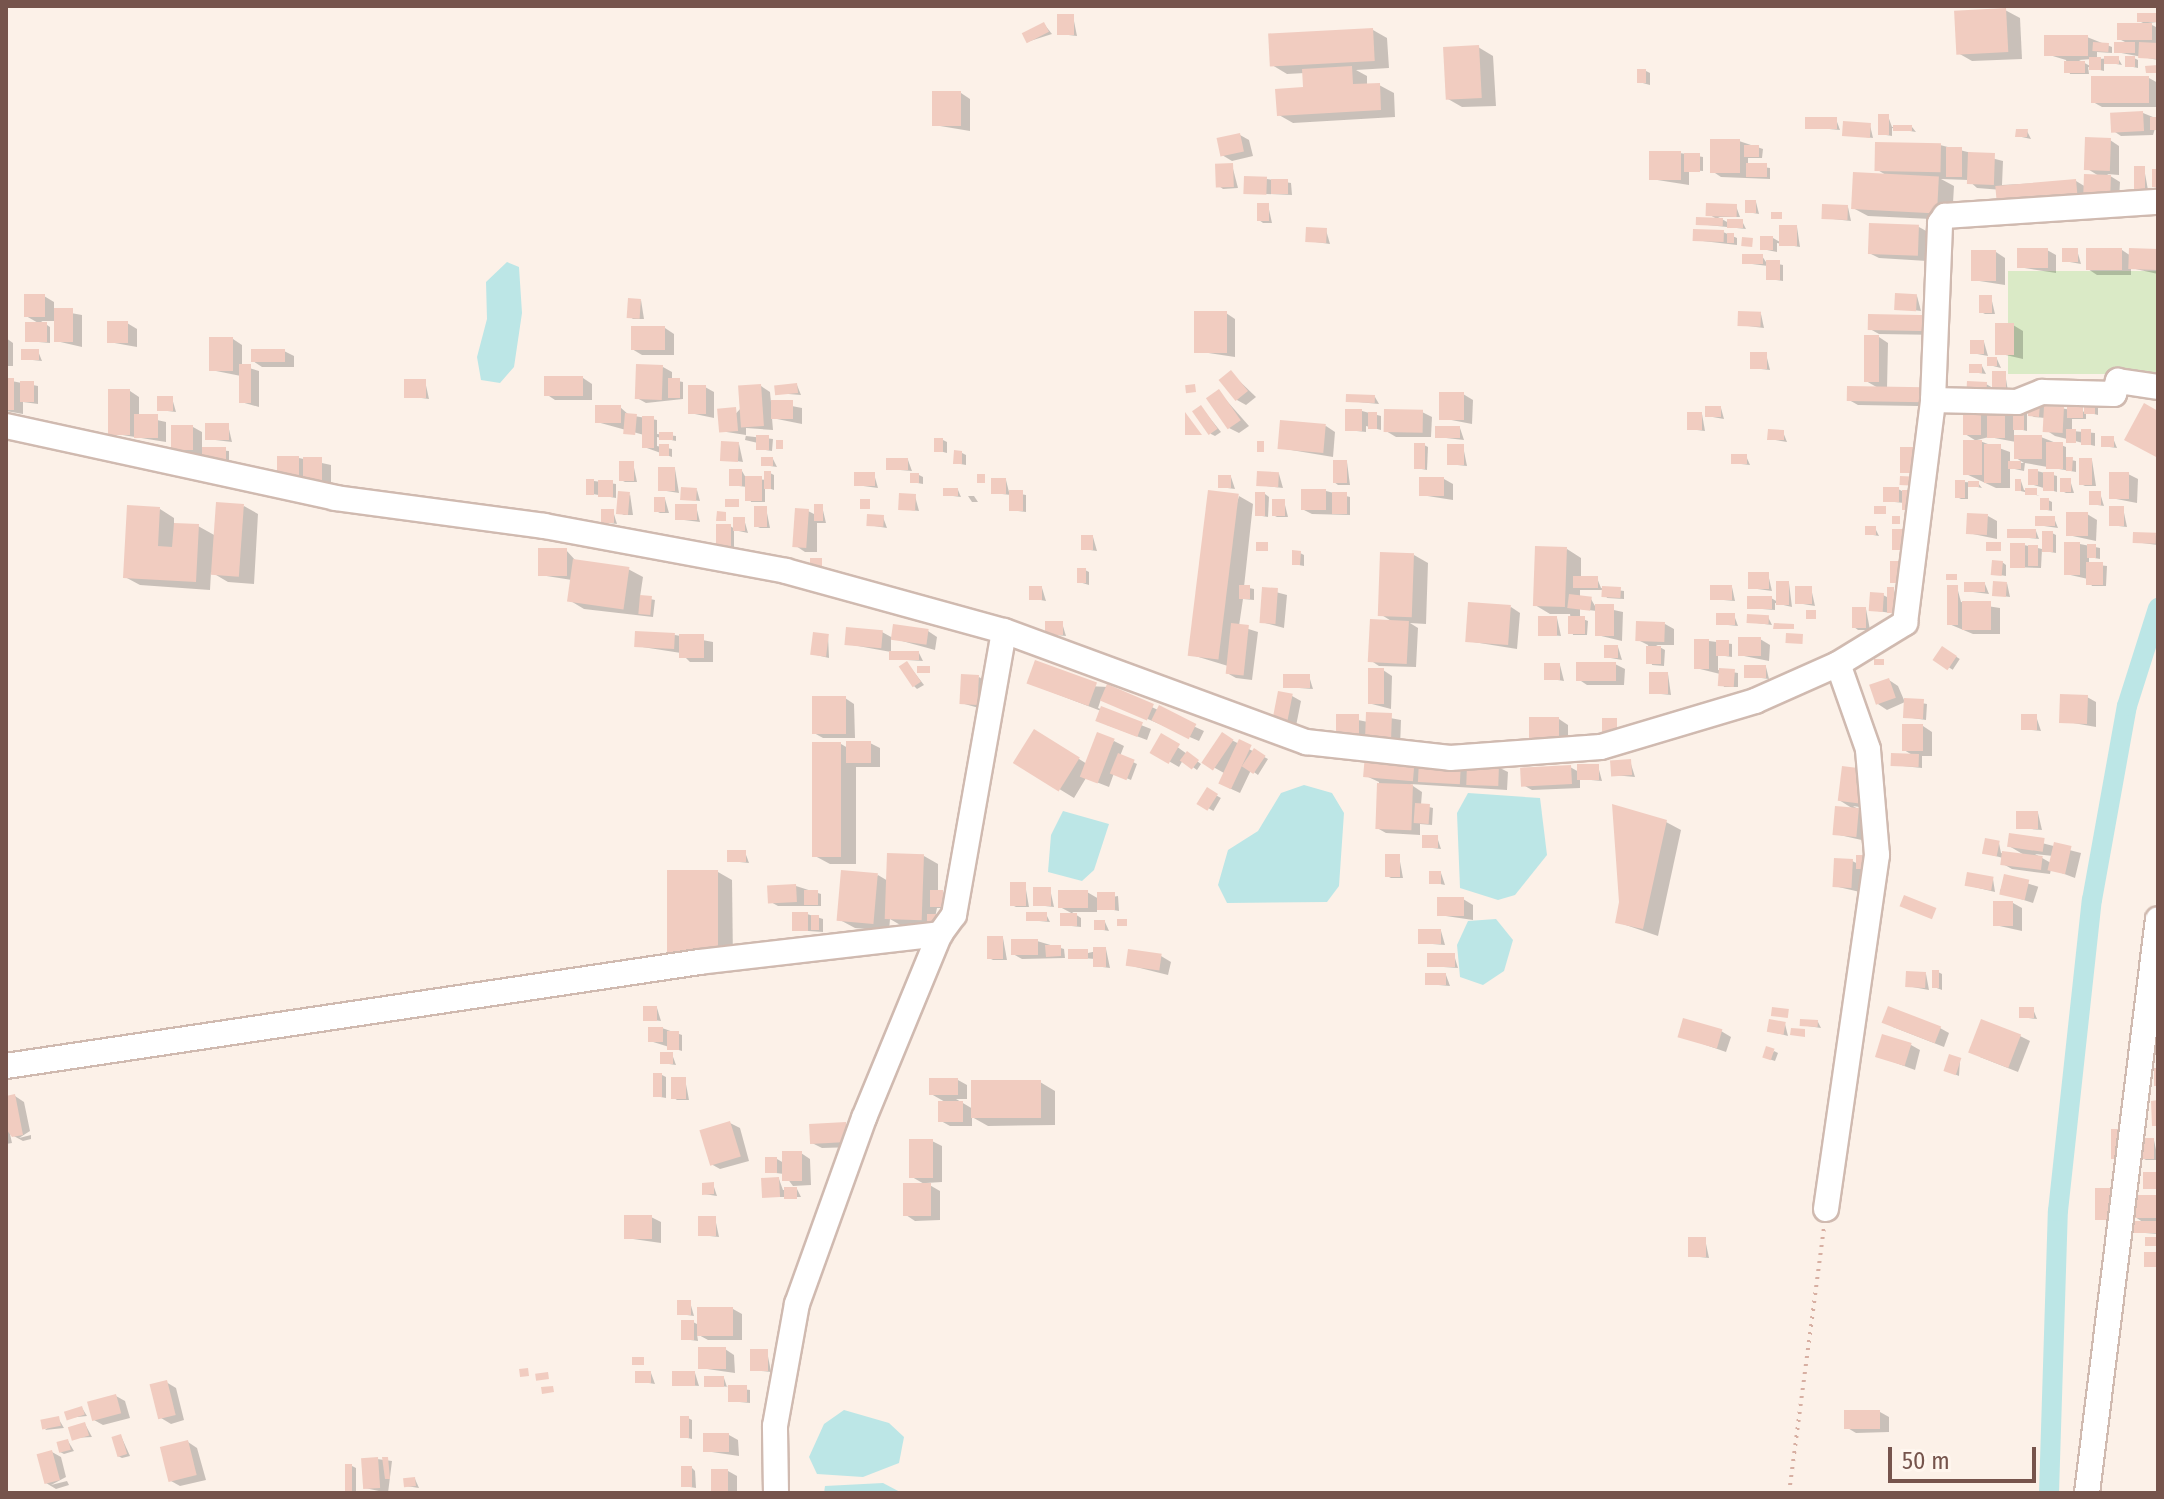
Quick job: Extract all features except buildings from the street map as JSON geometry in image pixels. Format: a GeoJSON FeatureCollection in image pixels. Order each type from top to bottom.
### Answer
{"type":"FeatureCollection","features":[{"type":"Feature","properties":{"kind":"street"},"geometry":{"type":"LineString","coordinates":[[6,426],[335,498],[544,526],[786,571],[1004,631],[1306,742],[1450,758],[1601,747],[1755,701],[1838,664],[1905,623],[1933,400],[1940,223],[1945,216],[2158,202]]}},
{"type":"Feature","properties":{"kind":"street"},"geometry":{"type":"LineString","coordinates":[[1933,400],[2017,402],[2042,392],[2110,394],[2118,381],[2158,387]]}},
{"type":"Feature","properties":{"kind":"street"},"geometry":{"type":"LineString","coordinates":[[776,1493],[775,1426],[797,1304],[864,1118],[940,934],[954,915],[1004,631]]}},
{"type":"Feature","properties":{"kind":"street"},"geometry":{"type":"LineString","coordinates":[[1826,1209],[1877,855],[1868,749],[1838,664]]}},
{"type":"Feature","properties":{"kind":"street"},"geometry":{"type":"LineString","coordinates":[[2087,1493],[2158,919]]}},
{"type":"Feature","properties":{"kind":"street"},"geometry":{"type":"LineString","coordinates":[[6,1066],[699,962],[940,934]]}},
{"type":"Feature","properties":{"kind":"path"},"geometry":{"type":"LineString","coordinates":[[1789,1493],[1826,1209]]}},
{"type":"Feature","properties":{"kind":"green space"},"geometry":{"type":"Polygon","coordinates":[[[2008,271],[2158,271],[2158,374],[2008,374],[2008,271]]]}},
{"type":"Feature","properties":{"kind":"water"},"geometry":{"type":"Polygon","coordinates":[[[507,262],[519,267],[522,313],[514,367],[500,383],[481,380],[477,357],[487,319],[486,282],[507,262]]]}},
{"type":"Feature","properties":{"kind":"water"},"geometry":{"type":"Polygon","coordinates":[[[1304,785],[1332,793],[1344,813],[1339,886],[1327,902],[1227,903],[1218,885],[1228,850],[1258,831],[1281,793],[1304,785]]]}},
{"type":"Feature","properties":{"kind":"water"},"geometry":{"type":"Polygon","coordinates":[[[1468,793],[1540,798],[1547,855],[1515,895],[1498,900],[1460,888],[1457,813],[1468,793]]]}},
{"type":"Feature","properties":{"kind":"water"},"geometry":{"type":"Polygon","coordinates":[[[1063,811],[1109,824],[1094,870],[1082,881],[1048,872],[1051,835],[1063,811]]]}},
{"type":"Feature","properties":{"kind":"water"},"geometry":{"type":"Polygon","coordinates":[[[1496,919],[1513,940],[1504,971],[1483,985],[1460,977],[1457,945],[1468,921],[1496,919]]]}},
{"type":"Feature","properties":{"kind":"water"},"geometry":{"type":"Polygon","coordinates":[[[844,1410],[889,1423],[904,1437],[899,1463],[863,1477],[817,1474],[809,1457],[824,1424],[844,1410]]]}},
{"type":"Feature","properties":{"kind":"water"},"geometry":{"type":"Polygon","coordinates":[[[883,1483],[902,1493],[824,1493],[825,1486],[883,1483]]]}},
{"type":"Feature","properties":{"kind":"waterway"},"geometry":{"type":"LineString","coordinates":[[2049,1493],[2058,1211],[2092,900],[2127,706],[2158,608]]}}]}
